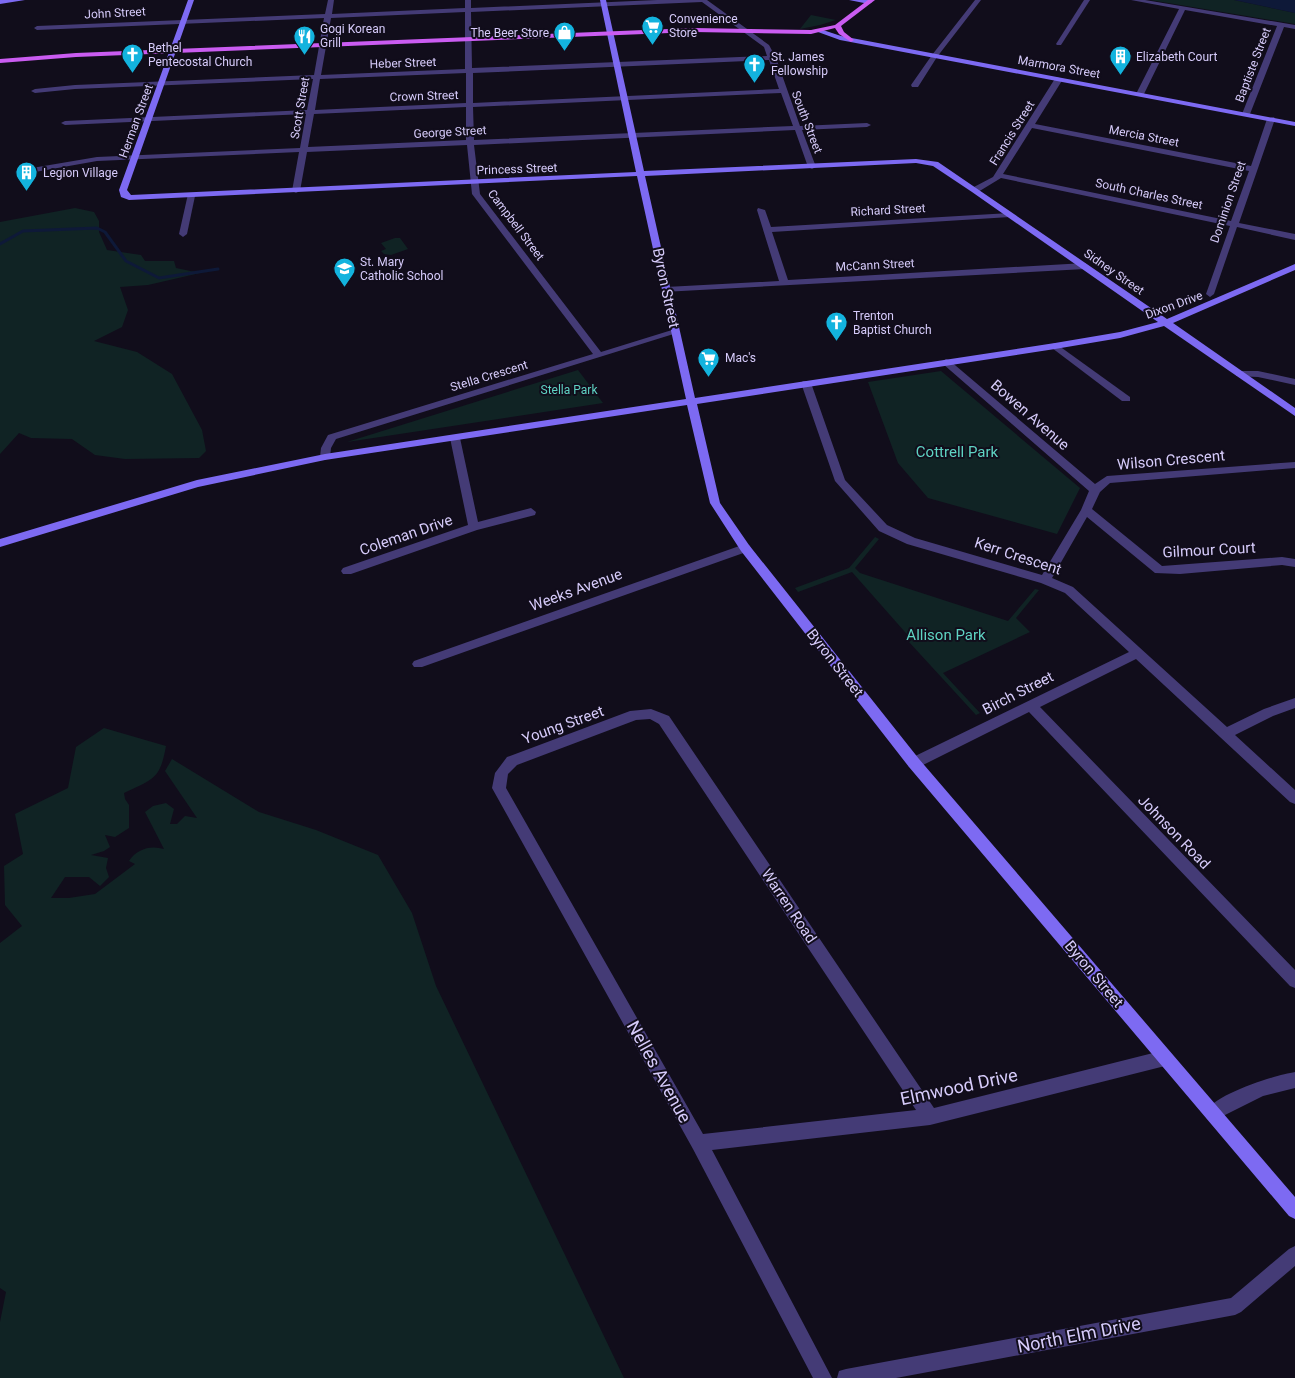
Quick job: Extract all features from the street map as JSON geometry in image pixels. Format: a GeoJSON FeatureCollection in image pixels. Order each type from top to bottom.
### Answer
{"type":"FeatureCollection","features":[{"type":"Feature","properties":{"kind":"main road"},"geometry":{"type":"LineString","coordinates":[[0,61],[76,55],[611,33],[694,30],[746,30],[788,33],[820,31],[837,26],[870,1]]}},
{"type":"Feature","properties":{"kind":"main road"},"geometry":{"type":"LineString","coordinates":[[837,26],[839,31],[851,40]]}},
{"type":"Feature","properties":{"kind":"street"},"geometry":{"type":"LineString","coordinates":[[0,2],[22,0]]}},
{"type":"Feature","properties":{"kind":"street","name":"Herman Street"},"geometry":{"type":"LineString","coordinates":[[122,193],[191,0]]}},
{"type":"Feature","properties":{"kind":"street","name":"Scott Street"},"geometry":{"type":"LineString","coordinates":[[296,191],[331,0]]}},
{"type":"Feature","properties":{"kind":"street","name":"Campbell Street"},"geometry":{"type":"LineString","coordinates":[[468,0],[468,71],[471,105],[470,142],[473,182],[476,194],[599,355]]}},
{"type":"Feature","properties":{"kind":"street","name":"John Street"},"geometry":{"type":"LineString","coordinates":[[37,28],[703,0]]}},
{"type":"Feature","properties":{"kind":"street","name":"South Street"},"geometry":{"type":"LineString","coordinates":[[703,0],[763,42],[772,58],[812,167]]}},
{"type":"Feature","properties":{"kind":"street"},"geometry":{"type":"LineString","coordinates":[[852,0],[870,1]]}},
{"type":"Feature","properties":{"kind":"street"},"geometry":{"type":"LineString","coordinates":[[915,85],[934,56],[978,0]]}},
{"type":"Feature","properties":{"kind":"street"},"geometry":{"type":"LineString","coordinates":[[1059,44],[1087,0]]}},
{"type":"Feature","properties":{"kind":"street"},"geometry":{"type":"LineString","coordinates":[[1134,0],[1295,27]]}},
{"type":"Feature","properties":{"kind":"street","name":"Byron Street"},"geometry":{"type":"LineString","coordinates":[[604,3],[675,332],[715,503],[745,548],[914,763],[1295,1210]]}},
{"type":"Feature","properties":{"kind":"street"},"geometry":{"type":"LineString","coordinates":[[1140,94],[1183,8]]}},
{"type":"Feature","properties":{"kind":"street","name":"Baptiste Street"},"geometry":{"type":"LineString","coordinates":[[1246,114],[1281,25]]}},
{"type":"Feature","properties":{"kind":"street","name":"Marmora Street"},"geometry":{"type":"LineString","coordinates":[[820,31],[851,40],[1295,124]]}},
{"type":"Feature","properties":{"kind":"street","name":"Heber Street"},"geometry":{"type":"LineString","coordinates":[[35,91],[772,58]]}},
{"type":"Feature","properties":{"kind":"street","name":"Francis Street"},"geometry":{"type":"LineString","coordinates":[[976,190],[993,183],[999,175],[1059,79]]}},
{"type":"Feature","properties":{"kind":"street","name":"Crown Street"},"geometry":{"type":"LineString","coordinates":[[66,123],[784,91]]}},
{"type":"Feature","properties":{"kind":"street","name":"Dominion Street"},"geometry":{"type":"LineString","coordinates":[[1210,294],[1271,119]]}},
{"type":"Feature","properties":{"kind":"street","name":"Mercia Street"},"geometry":{"type":"LineString","coordinates":[[1030,125],[1253,169]]}},
{"type":"Feature","properties":{"kind":"street","name":"George Street"},"geometry":{"type":"LineString","coordinates":[[35,170],[97,159],[134,157],[867,126]]}},
{"type":"Feature","properties":{"kind":"street","name":"Princess Street"},"geometry":{"type":"LineString","coordinates":[[122,193],[126,197],[133,199],[914,161]]}},
{"type":"Feature","properties":{"kind":"street","name":"Sidney Street"},"geometry":{"type":"LineString","coordinates":[[914,161],[931,162],[976,190],[1295,413]]}},
{"type":"Feature","properties":{"kind":"street","name":"South Charles Street"},"geometry":{"type":"LineString","coordinates":[[999,175],[1295,237]]}},
{"type":"Feature","properties":{"kind":"street"},"geometry":{"type":"LineString","coordinates":[[184,234],[190,196]]}},
{"type":"Feature","properties":{"kind":"street"},"geometry":{"type":"LineString","coordinates":[[761,210],[784,282]]}},
{"type":"Feature","properties":{"kind":"street","name":"Richard Street"},"geometry":{"type":"LineString","coordinates":[[768,230],[1010,215]]}},
{"type":"Feature","properties":{"kind":"street","name":"McCann Street"},"geometry":{"type":"LineString","coordinates":[[666,290],[1085,266]]}},
{"type":"Feature","properties":{"kind":"street","name":"Dixon Drive"},"geometry":{"type":"LineString","coordinates":[[0,543],[196,484],[325,458],[1120,335],[1166,323],[1295,267]]}},
{"type":"Feature","properties":{"kind":"street","name":"Stella Crescent"},"geometry":{"type":"LineString","coordinates":[[325,458],[326,448],[332,437],[675,332]]}},
{"type":"Feature","properties":{"kind":"street"},"geometry":{"type":"LineString","coordinates":[[1055,346],[1126,399]]}},
{"type":"Feature","properties":{"kind":"street","name":"Bowen Avenue"},"geometry":{"type":"LineString","coordinates":[[946,362],[1095,490]]}},
{"type":"Feature","properties":{"kind":"street"},"geometry":{"type":"LineString","coordinates":[[1239,374],[1258,374],[1295,382]]}},
{"type":"Feature","properties":{"kind":"street","name":"Kerr Crescent"},"geometry":{"type":"LineString","coordinates":[[806,383],[840,481],[883,528],[911,541],[1045,580],[1069,590],[1295,798]]}},
{"type":"Feature","properties":{"kind":"street","name":"Coleman Drive"},"geometry":{"type":"LineString","coordinates":[[455,438],[474,527]]}},
{"type":"Feature","properties":{"kind":"street","name":"Wilson Crescent"},"geometry":{"type":"LineString","coordinates":[[1095,490],[1107,480],[1295,465]]}},
{"type":"Feature","properties":{"kind":"street"},"geometry":{"type":"LineString","coordinates":[[1045,580],[1086,510],[1095,490]]}},
{"type":"Feature","properties":{"kind":"street","name":"Gilmour Court"},"geometry":{"type":"LineString","coordinates":[[1086,510],[1159,570],[1180,570],[1282,561],[1295,563]]}},
{"type":"Feature","properties":{"kind":"street","name":"Coleman Drive"},"geometry":{"type":"LineString","coordinates":[[346,571],[474,527],[531,512]]}},
{"type":"Feature","properties":{"kind":"street","name":"Weeks Avenue"},"geometry":{"type":"LineString","coordinates":[[418,664],[745,548]]}},
{"type":"Feature","properties":{"kind":"street","name":"Birch Street"},"geometry":{"type":"LineString","coordinates":[[914,763],[1138,653]]}},
{"type":"Feature","properties":{"kind":"street"},"geometry":{"type":"LineString","coordinates":[[1226,734],[1261,715],[1282,706],[1295,704]]}},
{"type":"Feature","properties":{"kind":"street","name":"Johnson Road"},"geometry":{"type":"LineString","coordinates":[[1030,705],[1295,981]]}},
{"type":"Feature","properties":{"kind":"street","name":"Warren Road"},"geometry":{"type":"LineString","coordinates":[[635,715],[651,714],[664,720],[930,1117]]}},
{"type":"Feature","properties":{"kind":"street","name":"Young Street"},"geometry":{"type":"LineString","coordinates":[[503,768],[512,761],[635,715]]}},
{"type":"Feature","properties":{"kind":"street","name":"Nelles Avenue"},"geometry":{"type":"LineString","coordinates":[[503,768],[500,773],[499,788],[699,1143],[823,1378]]}},
{"type":"Feature","properties":{"kind":"street","name":"Elmwood Drive"},"geometry":{"type":"LineString","coordinates":[[699,1143],[930,1117],[1165,1058]]}},
{"type":"Feature","properties":{"kind":"street"},"geometry":{"type":"LineString","coordinates":[[1213,1113],[1258,1088],[1276,1082],[1295,1080]]}},
{"type":"Feature","properties":{"kind":"street","name":"North Elm Drive"},"geometry":{"type":"LineString","coordinates":[[846,1378],[1235,1306],[1295,1255]]}},
{"type":"Feature","properties":{"kind":"green space"},"geometry":{"type":"Polygon","coordinates":[[[1150,0],[1234,0],[1295,13],[1295,24],[1150,0]]]}},
{"type":"Feature","properties":{"kind":"green space"},"geometry":{"type":"Polygon","coordinates":[[[811,15],[836,20],[800,29],[811,15]]]}},
{"type":"Feature","properties":{"kind":"green space"},"geometry":{"type":"Polygon","coordinates":[[[75,208],[94,212],[99,221],[99,232],[107,250],[141,255],[145,261],[174,261],[176,268],[200,273],[148,285],[120,287],[128,310],[122,327],[94,341],[137,352],[172,374],[202,430],[206,451],[199,458],[125,459],[95,455],[72,439],[31,438],[19,433],[0,454],[0,222],[75,208]]]}},
{"type":"Feature","properties":{"kind":"green space"},"geometry":{"type":"Polygon","coordinates":[[[400,238],[408,249],[391,255],[384,254],[381,251],[386,249],[381,243],[400,238]]]}},
{"type":"Feature","properties":{"kind":"green space","name":"Stella Park"},"geometry":{"type":"Polygon","coordinates":[[[578,370],[603,403],[347,442],[578,370]]]}},
{"type":"Feature","properties":{"kind":"green space","name":"Cottrell Park"},"geometry":{"type":"Polygon","coordinates":[[[941,371],[1080,488],[1057,534],[928,498],[898,463],[868,382],[941,371]]]}},
{"type":"Feature","properties":{"kind":"green space","name":"Allison Park"},"geometry":{"type":"Polygon","coordinates":[[[875,537],[879,539],[855,568],[860,573],[1008,621],[1035,589],[1039,590],[1016,618],[1030,632],[943,673],[980,713],[976,715],[909,642],[912,640],[852,572],[798,592],[795,588],[849,568],[875,537]]]}},
{"type":"Feature","properties":{"kind":"green space"},"geometry":{"type":"Polygon","coordinates":[[[104,728],[166,746],[164,757],[154,777],[124,793],[129,805],[129,828],[115,837],[105,835],[110,847],[91,855],[108,858],[106,868],[109,877],[100,886],[89,877],[65,877],[51,898],[69,898],[95,894],[135,864],[129,861],[140,851],[149,848],[164,849],[145,812],[153,806],[166,803],[174,809],[170,824],[177,824],[185,816],[197,818],[165,771],[172,759],[259,812],[316,830],[378,855],[412,913],[436,986],[624,1378],[0,1378],[0,1322],[6,1292],[0,1288],[0,943],[22,926],[5,905],[4,866],[23,854],[15,814],[68,788],[76,747],[104,728]]]}},
{"type":"Feature","properties":{"kind":"water"},"geometry":{"type":"Polygon","coordinates":[[[1234,0],[1295,0],[1295,13],[1234,0]]]}},
{"type":"Feature","properties":{"kind":"waterway"},"geometry":{"type":"LineString","coordinates":[[0,244],[23,231],[97,228],[105,232],[126,261],[159,278],[218,269]]}},
{"type":"Feature","properties":{"kind":"place","name":"Convenience Store"},"geometry":{"type":"Point","coordinates":[653,45]}},
{"type":"Feature","properties":{"kind":"place","name":"The Beer Store"},"geometry":{"type":"Point","coordinates":[565,52]}},
{"type":"Feature","properties":{"kind":"place","name":"Gogi Korean Grill"},"geometry":{"type":"Point","coordinates":[304,55]}},
{"type":"Feature","properties":{"kind":"place","name":"Bethel Pentecostal Church"},"geometry":{"type":"Point","coordinates":[132,74]}},
{"type":"Feature","properties":{"kind":"place","name":"Elizabeth Court"},"geometry":{"type":"Point","coordinates":[1120,76]}},
{"type":"Feature","properties":{"kind":"place","name":"St. James Fellowship"},"geometry":{"type":"Point","coordinates":[755,83]}},
{"type":"Feature","properties":{"kind":"place","name":"Legion Village"},"geometry":{"type":"Point","coordinates":[27,192]}},
{"type":"Feature","properties":{"kind":"place","name":"St. Mary Catholic School"},"geometry":{"type":"Point","coordinates":[344,288]}},
{"type":"Feature","properties":{"kind":"place","name":"Trenton Baptist Church"},"geometry":{"type":"Point","coordinates":[837,342]}},
{"type":"Feature","properties":{"kind":"place","name":"Mac's"},"geometry":{"type":"Point","coordinates":[709,377]}}]}
